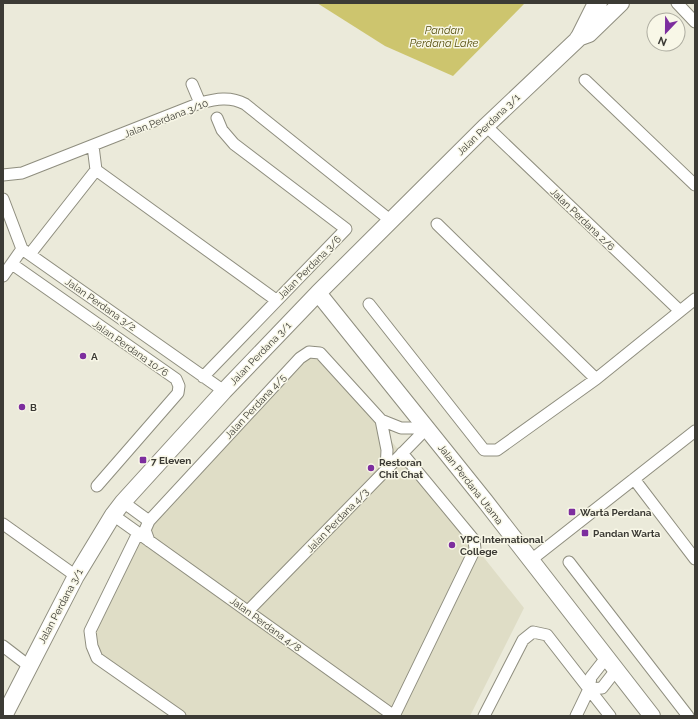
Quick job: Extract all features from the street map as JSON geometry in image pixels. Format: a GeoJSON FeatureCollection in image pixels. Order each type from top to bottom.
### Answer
{"type":"FeatureCollection","features":[{"type":"Feature","properties":{"kind":"street","name":"Jalan Perdana 3/1"},"geometry":{"type":"LineString","coordinates":[[581,33],[593,9],[599,3]]}},
{"type":"Feature","properties":{"kind":"street","name":"Jalan Perdana 3/1"},"geometry":{"type":"LineString","coordinates":[[4,716],[76,576],[118,508],[224,391],[318,293],[390,220],[581,33],[608,3]]}},
{"type":"Feature","properties":{"kind":"street","name":"Jalan Perdana 3/1"},"geometry":{"type":"LineString","coordinates":[[581,33],[589,34],[621,3]]}},
{"type":"Feature","properties":{"kind":"street"},"geometry":{"type":"LineString","coordinates":[[677,3],[695,22]]}},
{"type":"Feature","properties":{"kind":"street"},"geometry":{"type":"LineString","coordinates":[[585,80],[695,185]]}},
{"type":"Feature","properties":{"kind":"street"},"geometry":{"type":"LineString","coordinates":[[192,84],[200,103]]}},
{"type":"Feature","properties":{"kind":"street","name":"Jalan Perdana 3/10"},"geometry":{"type":"LineString","coordinates":[[3,176],[22,173],[200,103],[218,98],[228,98],[245,104],[390,220]]}},
{"type":"Feature","properties":{"kind":"street","name":"Jalan Perdana 3/6"},"geometry":{"type":"LineString","coordinates":[[203,377],[346,229],[234,144],[222,130],[217,118]]}},
{"type":"Feature","properties":{"kind":"street","name":"Jalan Perdana 2/6"},"geometry":{"type":"LineString","coordinates":[[486,126],[680,311]]}},
{"type":"Feature","properties":{"kind":"street"},"geometry":{"type":"LineString","coordinates":[[93,146],[96,170],[276,300]]}},
{"type":"Feature","properties":{"kind":"street"},"geometry":{"type":"LineString","coordinates":[[3,276],[12,264],[26,252],[96,170]]}},
{"type":"Feature","properties":{"kind":"street"},"geometry":{"type":"LineString","coordinates":[[3,199],[26,252]]}},
{"type":"Feature","properties":{"kind":"street"},"geometry":{"type":"LineString","coordinates":[[438,224],[596,379]]}},
{"type":"Feature","properties":{"kind":"street","name":"Jalan Perdana 3/2"},"geometry":{"type":"LineString","coordinates":[[26,252],[224,391]]}},
{"type":"Feature","properties":{"kind":"street","name":"Jalan Perdana 10/6"},"geometry":{"type":"LineString","coordinates":[[12,264],[176,379],[179,386],[178,393],[97,486]]}},
{"type":"Feature","properties":{"kind":"street","name":"Jalan Perdana Utama"},"geometry":{"type":"LineString","coordinates":[[318,293],[427,428],[652,716]]}},
{"type":"Feature","properties":{"kind":"street"},"geometry":{"type":"LineString","coordinates":[[370,304],[484,450],[497,450],[596,379],[695,299]]}},
{"type":"Feature","properties":{"kind":"street","name":"Jalan Perdana 4/5"},"geometry":{"type":"LineString","coordinates":[[149,521],[300,358],[309,352],[320,353],[381,420],[401,428],[427,428]]}},
{"type":"Feature","properties":{"kind":"street"},"geometry":{"type":"LineString","coordinates":[[381,420],[387,450],[386,470]]}},
{"type":"Feature","properties":{"kind":"street","name":"Jalan Perdana 4/3"},"geometry":{"type":"LineString","coordinates":[[248,611],[427,428]]}},
{"type":"Feature","properties":{"kind":"street"},"geometry":{"type":"LineString","coordinates":[[531,560],[695,431]]}},
{"type":"Feature","properties":{"kind":"street"},"geometry":{"type":"LineString","coordinates":[[394,716],[473,557],[475,549],[474,540],[402,453]]}},
{"type":"Feature","properties":{"kind":"street"},"geometry":{"type":"LineString","coordinates":[[634,479],[695,559]]}},
{"type":"Feature","properties":{"kind":"street"},"geometry":{"type":"LineString","coordinates":[[118,508],[149,521],[145,530],[149,540]]}},
{"type":"Feature","properties":{"kind":"street","name":"Jalan Perdana 4/8"},"geometry":{"type":"LineString","coordinates":[[118,508],[138,533],[394,716]]}},
{"type":"Feature","properties":{"kind":"street"},"geometry":{"type":"LineString","coordinates":[[3,524],[76,576]]}},
{"type":"Feature","properties":{"kind":"street"},"geometry":{"type":"LineString","coordinates":[[138,533],[90,631],[92,646],[97,658],[180,716]]}},
{"type":"Feature","properties":{"kind":"street"},"geometry":{"type":"LineString","coordinates":[[570,562],[688,716]]}},
{"type":"Feature","properties":{"kind":"street"},"geometry":{"type":"LineString","coordinates":[[484,716],[523,640],[533,632],[547,635],[610,716]]}},
{"type":"Feature","properties":{"kind":"street"},"geometry":{"type":"LineString","coordinates":[[3,646],[29,666]]}},
{"type":"Feature","properties":{"kind":"street"},"geometry":{"type":"LineString","coordinates":[[576,716],[590,689],[591,677],[611,664]]}},
{"type":"Feature","properties":{"kind":"shaded area"},"geometry":{"type":"Polygon","coordinates":[[[309,357],[317,357],[377,423],[524,608],[470,716],[188,716],[101,656],[95,632],[140,540],[309,357]]]}},
{"type":"Feature","properties":{"kind":"water","name":"Pandan Perdana Lake"},"geometry":{"type":"Polygon","coordinates":[[[317,3],[525,3],[453,76],[385,46],[317,3]]]}},
{"type":"Feature","properties":{"kind":"place","name":"A"},"geometry":{"type":"Point","coordinates":[83,356]}},
{"type":"Feature","properties":{"kind":"place","name":"B"},"geometry":{"type":"Point","coordinates":[22,407]}},
{"type":"Feature","properties":{"kind":"place","name":"7 Eleven"},"geometry":{"type":"Point","coordinates":[143,460]}},
{"type":"Feature","properties":{"kind":"place","name":"Restoran Chit Chat"},"geometry":{"type":"Point","coordinates":[371,468]}},
{"type":"Feature","properties":{"kind":"place","name":"Warta Perdana"},"geometry":{"type":"Point","coordinates":[572,512]}},
{"type":"Feature","properties":{"kind":"place","name":"Pandan Warta"},"geometry":{"type":"Point","coordinates":[585,533]}},
{"type":"Feature","properties":{"kind":"place","name":"YPC International College"},"geometry":{"type":"Point","coordinates":[452,545]}}]}
